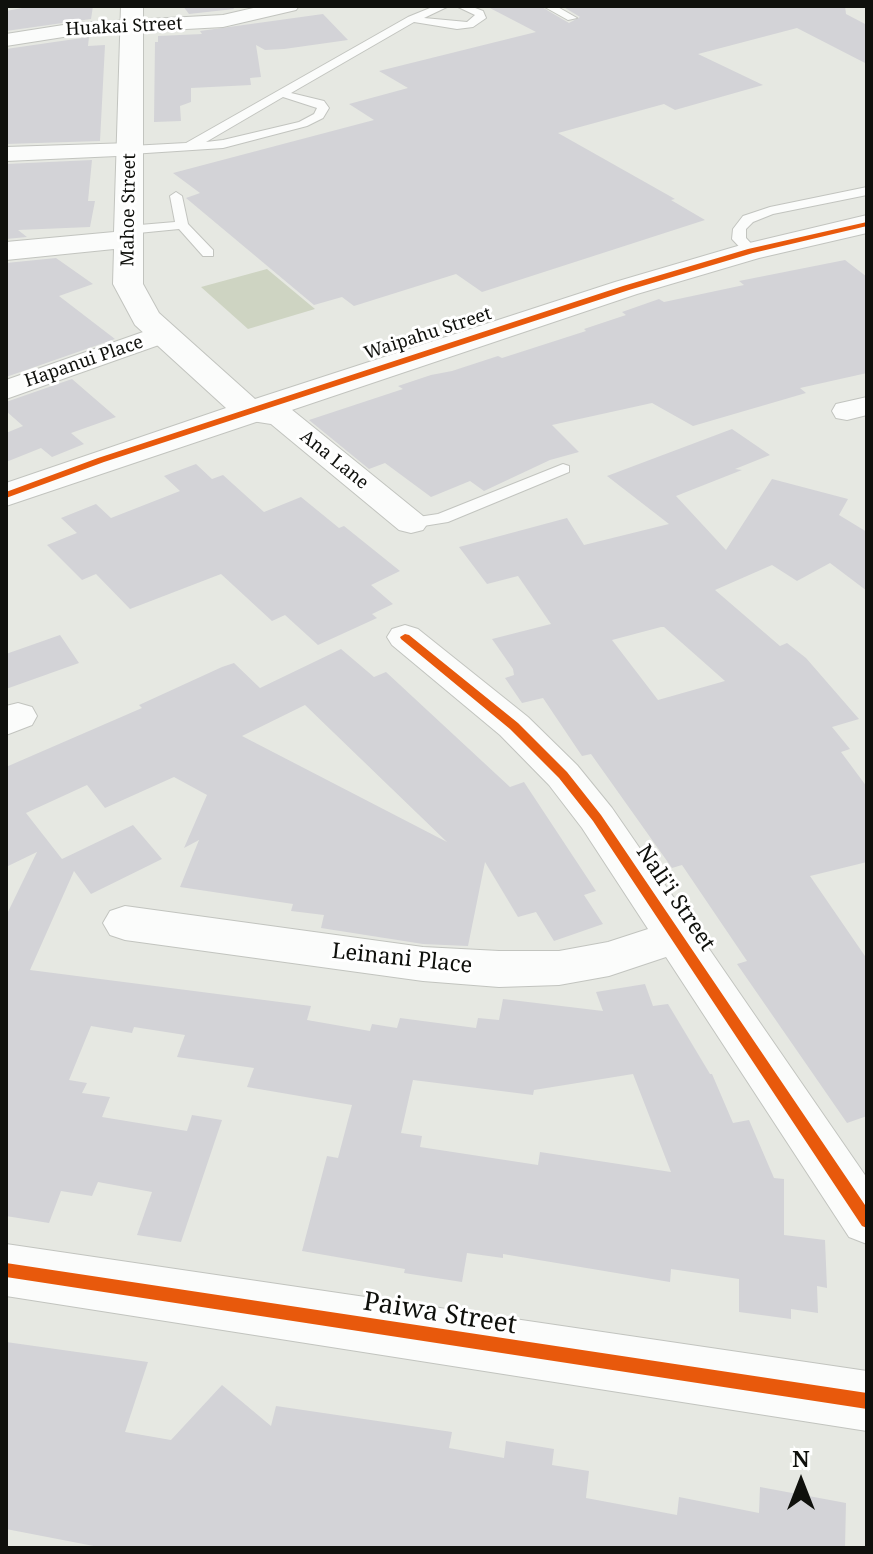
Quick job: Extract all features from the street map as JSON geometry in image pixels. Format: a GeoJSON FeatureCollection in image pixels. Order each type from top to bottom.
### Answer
{"type":"FeatureCollection","features":[{"type":"Feature","properties":{"kind":"street","name":"Huakai Street"},"geometry":{"type":"LineString","coordinates":[[6,40],[132,16],[223,21],[289,6]]}},
{"type":"Feature","properties":{"kind":"street","name":"Mahoe Street"},"geometry":{"type":"LineString","coordinates":[[132,16],[128,284],[146,318],[250,412]]}},
{"type":"Feature","properties":{"kind":"street"},"geometry":{"type":"LineString","coordinates":[[6,154],[131,150]]}},
{"type":"Feature","properties":{"kind":"street","name":"Waipahu Street"},"geometry":{"type":"LineString","coordinates":[[6,495],[101,460],[626,288],[751,251],[867,224]]}},
{"type":"Feature","properties":{"kind":"street"},"geometry":{"type":"LineString","coordinates":[[6,251],[128,234]]}},
{"type":"Feature","properties":{"kind":"street","name":"Hapanui Place"},"geometry":{"type":"LineString","coordinates":[[6,390],[163,334]]}},
{"type":"Feature","properties":{"kind":"street","name":"Ana Lane"},"geometry":{"type":"LineString","coordinates":[[250,412],[280,416],[411,523]]}},
{"type":"Feature","properties":{"kind":"street","name":"Nali'i Street"},"geometry":{"type":"LineString","coordinates":[[405,637],[514,726],[563,775],[597,818],[867,1221]]}},
{"type":"Feature","properties":{"kind":"street","name":"Leinani Place"},"geometry":{"type":"LineString","coordinates":[[125,923],[423,964],[499,969],[559,968],[609,959],[677,936]]}},
{"type":"Feature","properties":{"kind":"street","name":"Paiwa Street"},"geometry":{"type":"LineString","coordinates":[[6,1270],[867,1401]]}},
{"type":"Feature","properties":{"kind":"lane"},"geometry":{"type":"LineString","coordinates":[[186,148],[412,19],[444,6]]}},
{"type":"Feature","properties":{"kind":"lane"},"geometry":{"type":"LineString","coordinates":[[412,19],[457,26],[469,25],[481,18],[479,13],[461,6]]}},
{"type":"Feature","properties":{"kind":"lane"},"geometry":{"type":"LineString","coordinates":[[548,6],[572,18]]}},
{"type":"Feature","properties":{"kind":"lane"},"geometry":{"type":"LineString","coordinates":[[131,150],[186,148],[259,136],[303,124],[319,116],[323,108],[320,103],[283,94]]}},
{"type":"Feature","properties":{"kind":"lane"},"geometry":{"type":"LineString","coordinates":[[751,251],[739,239],[740,229],[748,219],[770,211],[867,191]]}},
{"type":"Feature","properties":{"kind":"lane"},"geometry":{"type":"LineString","coordinates":[[176,196],[182,225],[208,253]]}},
{"type":"Feature","properties":{"kind":"lane"},"geometry":{"type":"LineString","coordinates":[[128,234],[182,225]]}},
{"type":"Feature","properties":{"kind":"lane"},"geometry":{"type":"LineString","coordinates":[[411,523],[442,518],[563,469]]}},
{"type":"Feature","properties":{"kind":"green space"},"geometry":{"type":"Polygon","coordinates":[[[267,269],[315,309],[248,329],[201,287],[267,269]]]}},
{"type":"Feature","properties":{"kind":"building"},"geometry":{"type":"Polygon","coordinates":[[[33,6],[93,6],[91,19],[6,31],[6,11],[33,6]]]}},
{"type":"Feature","properties":{"kind":"building"},"geometry":{"type":"Polygon","coordinates":[[[183,6],[232,6],[234,9],[189,14],[183,6]]]}},
{"type":"Feature","properties":{"kind":"building"},"geometry":{"type":"Polygon","coordinates":[[[486,6],[540,6],[569,23],[580,17],[562,6],[845,6],[846,14],[867,25],[867,64],[797,28],[698,54],[763,85],[675,110],[664,104],[558,133],[675,199],[671,200],[705,220],[482,292],[456,274],[354,306],[342,297],[314,305],[186,198],[200,193],[173,173],[374,120],[349,104],[408,88],[379,71],[536,32],[486,6]]]}},
{"type":"Feature","properties":{"kind":"building"},"geometry":{"type":"Polygon","coordinates":[[[323,14],[348,40],[284,49],[265,50],[256,45],[261,77],[250,78],[251,85],[191,88],[191,102],[180,106],[181,121],[154,122],[155,42],[158,42],[158,36],[202,34],[200,31],[323,14]]]}},
{"type":"Feature","properties":{"kind":"building"},"geometry":{"type":"Polygon","coordinates":[[[89,37],[88,46],[105,45],[100,141],[6,144],[6,49],[89,37]]]}},
{"type":"Feature","properties":{"kind":"building"},"geometry":{"type":"Polygon","coordinates":[[[92,160],[88,201],[95,201],[90,227],[18,230],[27,237],[6,239],[6,164],[92,160]]]}},
{"type":"Feature","properties":{"kind":"building"},"geometry":{"type":"Polygon","coordinates":[[[56,258],[93,284],[59,296],[115,339],[6,377],[6,263],[56,258]]]}},
{"type":"Feature","properties":{"kind":"building"},"geometry":{"type":"Polygon","coordinates":[[[845,260],[867,277],[867,373],[800,388],[806,393],[693,426],[652,403],[552,425],[579,452],[550,460],[484,491],[470,481],[431,497],[385,463],[369,469],[309,420],[403,389],[398,386],[431,375],[498,356],[502,358],[586,331],[584,329],[626,315],[622,312],[659,299],[664,302],[744,285],[739,281],[845,260]]]}},
{"type":"Feature","properties":{"kind":"building"},"geometry":{"type":"Polygon","coordinates":[[[72,379],[116,417],[71,433],[84,444],[52,457],[41,448],[6,462],[6,433],[23,426],[6,411],[6,402],[72,379]]]}},
{"type":"Feature","properties":{"kind":"building"},"geometry":{"type":"Polygon","coordinates":[[[732,429],[770,455],[735,469],[742,470],[676,496],[726,550],[772,479],[848,499],[839,515],[867,532],[867,591],[830,563],[797,581],[772,565],[715,590],[780,646],[787,643],[806,658],[859,719],[832,727],[850,749],[841,752],[867,787],[867,862],[810,876],[867,959],[867,1116],[847,1123],[737,964],[747,961],[682,865],[672,868],[591,754],[582,756],[543,698],[522,703],[505,678],[514,675],[513,669],[492,639],[551,624],[518,576],[487,584],[459,547],[567,518],[584,545],[669,524],[607,476],[732,429]],[[664,627],[612,640],[658,700],[725,681],[664,627]]]}},
{"type":"Feature","properties":{"kind":"building"},"geometry":{"type":"Polygon","coordinates":[[[196,464],[212,479],[223,475],[264,512],[301,497],[339,528],[344,526],[400,571],[371,585],[393,604],[372,614],[377,618],[318,645],[285,615],[272,621],[221,574],[130,609],[96,574],[82,580],[47,545],[77,533],[61,518],[96,504],[111,518],[180,491],[164,476],[196,464]]]}},
{"type":"Feature","properties":{"kind":"building"},"geometry":{"type":"Polygon","coordinates":[[[60,635],[79,663],[6,689],[6,654],[60,635]]]}},
{"type":"Feature","properties":{"kind":"building"},"geometry":{"type":"Polygon","coordinates":[[[341,649],[374,677],[386,672],[510,787],[524,782],[596,891],[584,895],[603,924],[554,941],[536,912],[518,917],[485,862],[468,946],[423,944],[321,928],[324,915],[291,911],[293,904],[180,887],[199,840],[184,848],[207,795],[174,777],[105,808],[87,785],[26,813],[62,859],[133,825],[162,859],[91,894],[74,871],[30,970],[311,1006],[307,1020],[370,1031],[372,1024],[397,1028],[400,1018],[476,1028],[478,1018],[499,1020],[503,999],[603,1011],[596,992],[645,984],[653,1006],[668,1004],[712,1074],[733,1123],[749,1120],[774,1178],[784,1179],[784,1235],[825,1240],[827,1288],[817,1286],[818,1313],[791,1309],[791,1319],[739,1312],[739,1279],[671,1269],[670,1282],[503,1254],[503,1258],[467,1253],[462,1282],[302,1251],[327,1156],[338,1158],[352,1105],[247,1087],[254,1068],[177,1057],[185,1035],[134,1027],[132,1033],[91,1026],[69,1080],[87,1083],[82,1093],[110,1097],[102,1117],[187,1131],[192,1115],[222,1120],[181,1242],[137,1235],[152,1192],[98,1182],[92,1196],[61,1191],[49,1223],[6,1216],[6,916],[37,852],[6,867],[6,767],[142,708],[139,705],[234,663],[260,688],[341,649]],[[305,705],[242,736],[447,842],[305,705]],[[633,1074],[534,1090],[533,1095],[413,1080],[401,1133],[422,1136],[420,1147],[538,1165],[540,1152],[671,1172],[633,1074]]]}},
{"type":"Feature","properties":{"kind":"building"},"geometry":{"type":"Polygon","coordinates":[[[6,1342],[148,1362],[125,1432],[171,1440],[222,1385],[271,1426],[276,1406],[452,1432],[449,1448],[504,1458],[506,1441],[554,1449],[552,1465],[589,1471],[586,1498],[677,1515],[679,1497],[759,1513],[760,1487],[846,1503],[845,1548],[104,1548],[6,1529],[6,1342]]]}},
{"type":"Feature","properties":{"kind":"cycle path"},"geometry":{"type":"LineString","coordinates":[[6,495],[101,460],[626,288],[751,251],[867,224]]}},
{"type":"Feature","properties":{"kind":"cycle path"},"geometry":{"type":"LineString","coordinates":[[405,637],[514,726],[563,775],[597,818],[867,1221]]}},
{"type":"Feature","properties":{"kind":"cycle path"},"geometry":{"type":"LineString","coordinates":[[6,1270],[867,1401]]}}]}
